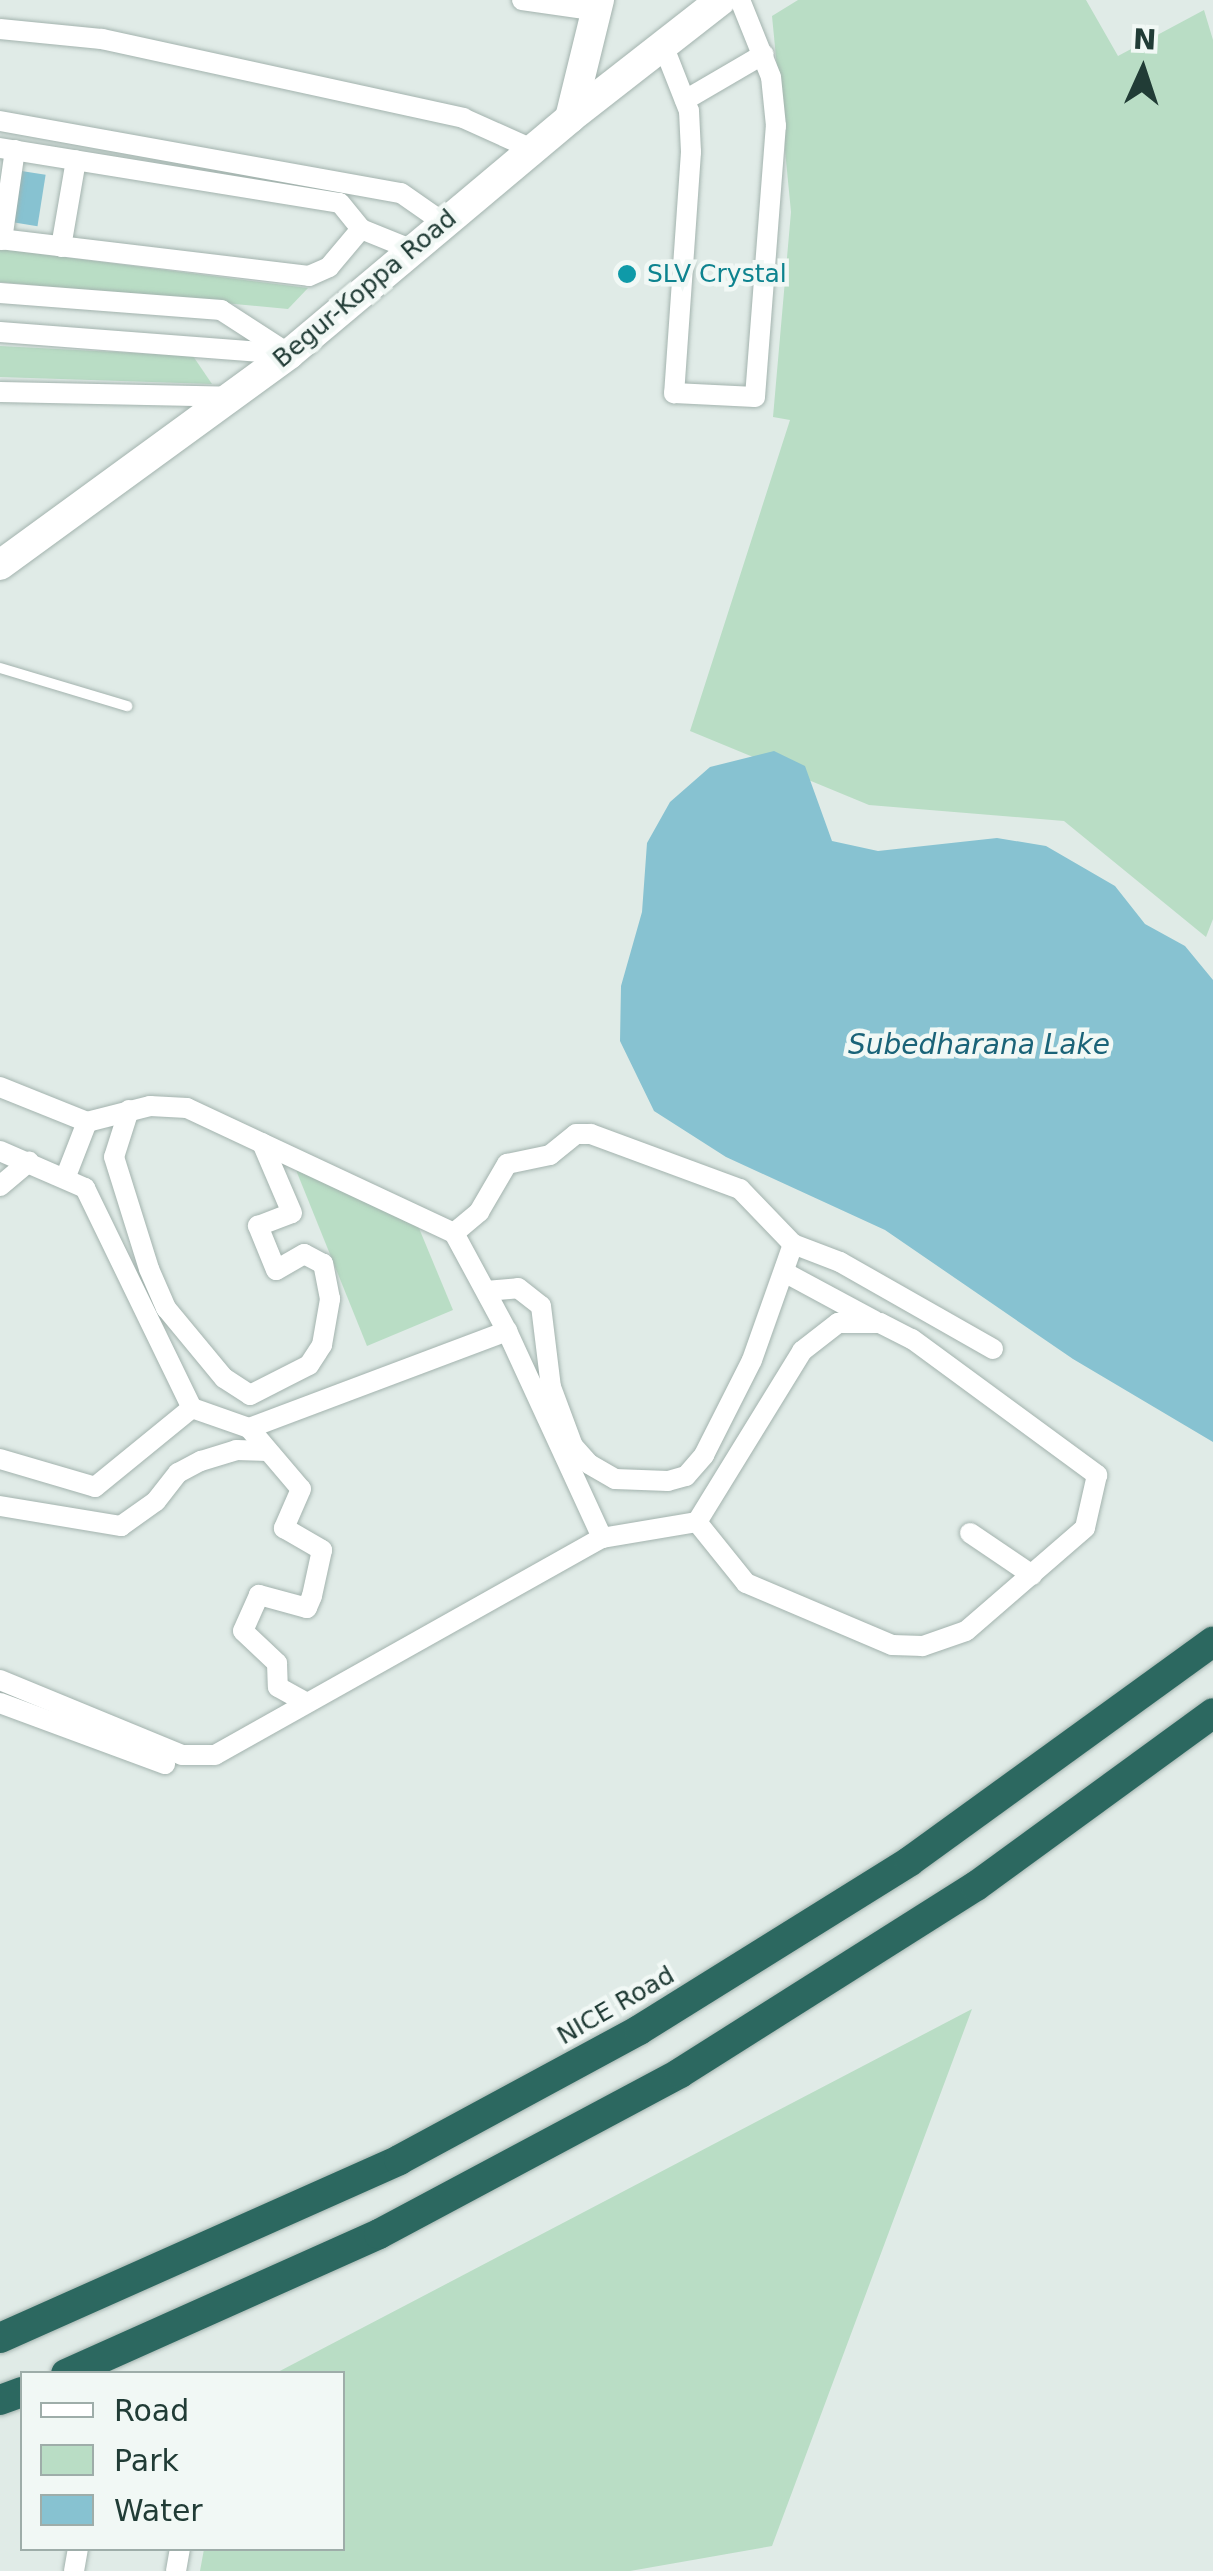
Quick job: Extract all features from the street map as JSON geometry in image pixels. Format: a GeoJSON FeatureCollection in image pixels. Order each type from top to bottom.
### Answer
{"type":"FeatureCollection","features":[{"type":"Feature","properties":{"kind":"highway","name":"NICE Road"},"geometry":{"type":"LineString","coordinates":[[0,2338],[398,2160],[639,2030],[910,1860],[1213,1642]]}},
{"type":"Feature","properties":{"kind":"highway"},"geometry":{"type":"LineString","coordinates":[[73,2371],[378,2234],[680,2074],[976,1886],[1213,1712]]}},
{"type":"Feature","properties":{"kind":"main road","name":"Begur-Koppa Road"},"geometry":{"type":"LineString","coordinates":[[0,565],[290,354],[532,149],[722,0]]}},
{"type":"Feature","properties":{"kind":"main road"},"geometry":{"type":"LineString","coordinates":[[570,118],[598,6]]}},
{"type":"Feature","properties":{"kind":"street"},"geometry":{"type":"LineString","coordinates":[[522,0],[598,6]]}},
{"type":"Feature","properties":{"kind":"street"},"geometry":{"type":"LineString","coordinates":[[663,45],[685,100],[692,152],[674,393],[755,396],[776,165],[764,54],[740,0]]}},
{"type":"Feature","properties":{"kind":"street"},"geometry":{"type":"LineString","coordinates":[[0,29],[102,39],[463,118],[532,149]]}},
{"type":"Feature","properties":{"kind":"street"},"geometry":{"type":"LineString","coordinates":[[685,100],[764,54]]}},
{"type":"Feature","properties":{"kind":"street"},"geometry":{"type":"LineString","coordinates":[[0,122],[400,193],[444,223]]}},
{"type":"Feature","properties":{"kind":"street"},"geometry":{"type":"LineString","coordinates":[[361,229],[329,267],[309,276],[1,240],[7,149],[340,203],[361,229],[412,250]]}},
{"type":"Feature","properties":{"kind":"street"},"geometry":{"type":"LineString","coordinates":[[62,247],[76,160]]}},
{"type":"Feature","properties":{"kind":"street"},"geometry":{"type":"LineString","coordinates":[[0,293],[222,310],[290,354]]}},
{"type":"Feature","properties":{"kind":"street"},"geometry":{"type":"LineString","coordinates":[[0,332],[290,354]]}},
{"type":"Feature","properties":{"kind":"street"},"geometry":{"type":"LineString","coordinates":[[0,392],[234,397]]}},
{"type":"Feature","properties":{"kind":"street"},"geometry":{"type":"LineString","coordinates":[[0,1087],[86,1122],[130,1110],[187,1108],[454,1234],[507,1330],[602,1538]]}},
{"type":"Feature","properties":{"kind":"street"},"geometry":{"type":"LineString","coordinates":[[130,1110],[114,1157],[155,1282],[166,1308],[224,1378],[250,1395],[309,1365],[322,1345],[330,1299],[322,1264],[304,1254],[276,1270],[258,1226],[292,1213],[262,1143]]}},
{"type":"Feature","properties":{"kind":"street"},"geometry":{"type":"LineString","coordinates":[[66,1176],[86,1122]]}},
{"type":"Feature","properties":{"kind":"street"},"geometry":{"type":"LineString","coordinates":[[454,1234],[479,1212],[507,1164],[550,1155],[576,1134],[740,1189],[793,1244],[840,1262],[994,1348]]}},
{"type":"Feature","properties":{"kind":"street"},"geometry":{"type":"LineString","coordinates":[[0,1151],[66,1176],[84,1188],[192,1408],[249,1428],[301,1489],[284,1528],[318,1544],[325,1558],[307,1608],[259,1594],[243,1631],[277,1663],[278,1687],[303,1700]]}},
{"type":"Feature","properties":{"kind":"street"},"geometry":{"type":"LineString","coordinates":[[0,1186],[29,1162]]}},
{"type":"Feature","properties":{"kind":"street"},"geometry":{"type":"LineString","coordinates":[[486,1291],[518,1288],[542,1306],[551,1387],[572,1446],[616,1479],[647,1483],[686,1476],[704,1455],[752,1360],[793,1244]]}},
{"type":"Feature","properties":{"kind":"street"},"geometry":{"type":"LineString","coordinates":[[697,1522],[746,1582],[892,1645],[923,1646],[966,1631],[1085,1528],[1097,1475],[1050,1435],[880,1323],[784,1272]]}},
{"type":"Feature","properties":{"kind":"street"},"geometry":{"type":"LineString","coordinates":[[0,1680],[196,1757],[215,1755],[303,1700],[602,1538],[697,1522],[817,1334],[838,1323],[880,1323]]}},
{"type":"Feature","properties":{"kind":"street"},"geometry":{"type":"LineString","coordinates":[[249,1428],[507,1330]]}},
{"type":"Feature","properties":{"kind":"street"},"geometry":{"type":"LineString","coordinates":[[0,1459],[94,1487],[192,1408]]}},
{"type":"Feature","properties":{"kind":"street"},"geometry":{"type":"LineString","coordinates":[[0,1506],[121,1526],[156,1501],[178,1473],[201,1461],[236,1450],[268,1451]]}},
{"type":"Feature","properties":{"kind":"street"},"geometry":{"type":"LineString","coordinates":[[970,1533],[1032,1576]]}},
{"type":"Feature","properties":{"kind":"street"},"geometry":{"type":"LineString","coordinates":[[0,1703],[164,1764]]}},
{"type":"Feature","properties":{"kind":"lane"},"geometry":{"type":"LineString","coordinates":[[0,668],[127,706]]}},
{"type":"Feature","properties":{"kind":"green space"},"geometry":{"type":"Polygon","coordinates":[[[798,0],[1086,0],[1118,56],[1204,10],[1213,40],[1213,919],[1206,937],[1064,821],[869,805],[690,731],[790,420],[773,417],[791,212],[772,16],[798,0]]]}},
{"type":"Feature","properties":{"kind":"green space"},"geometry":{"type":"Polygon","coordinates":[[[0,249],[308,288],[288,309],[0,282],[0,249]]]}},
{"type":"Feature","properties":{"kind":"green space"},"geometry":{"type":"Polygon","coordinates":[[[0,346],[193,356],[212,384],[0,377],[0,346]]]}},
{"type":"Feature","properties":{"kind":"green space"},"geometry":{"type":"Polygon","coordinates":[[[296,1170],[416,1221],[453,1310],[367,1346],[296,1170]]]}},
{"type":"Feature","properties":{"kind":"green space"},"geometry":{"type":"Polygon","coordinates":[[[972,2009],[772,2546],[630,2571],[200,2571],[204,2551],[345,2551],[345,2371],[280,2371],[972,2009]]]}},
{"type":"Feature","properties":{"kind":"water"},"geometry":{"type":"Polygon","coordinates":[[[15,170],[46,175],[37,226],[7,221],[15,170]]]}},
{"type":"Feature","properties":{"kind":"water","name":"Subedharana Lake"},"geometry":{"type":"Polygon","coordinates":[[[774,751],[805,766],[832,841],[878,851],[997,838],[1046,846],[1115,886],[1145,924],[1185,946],[1213,980],[1213,1442],[1073,1359],[885,1230],[726,1157],[654,1111],[620,1041],[621,986],[642,912],[647,843],[670,802],[710,767],[774,751]]]}},
{"type":"Feature","properties":{"kind":"place","name":"SLV Crystal"},"geometry":{"type":"Point","coordinates":[627,274]}}]}
